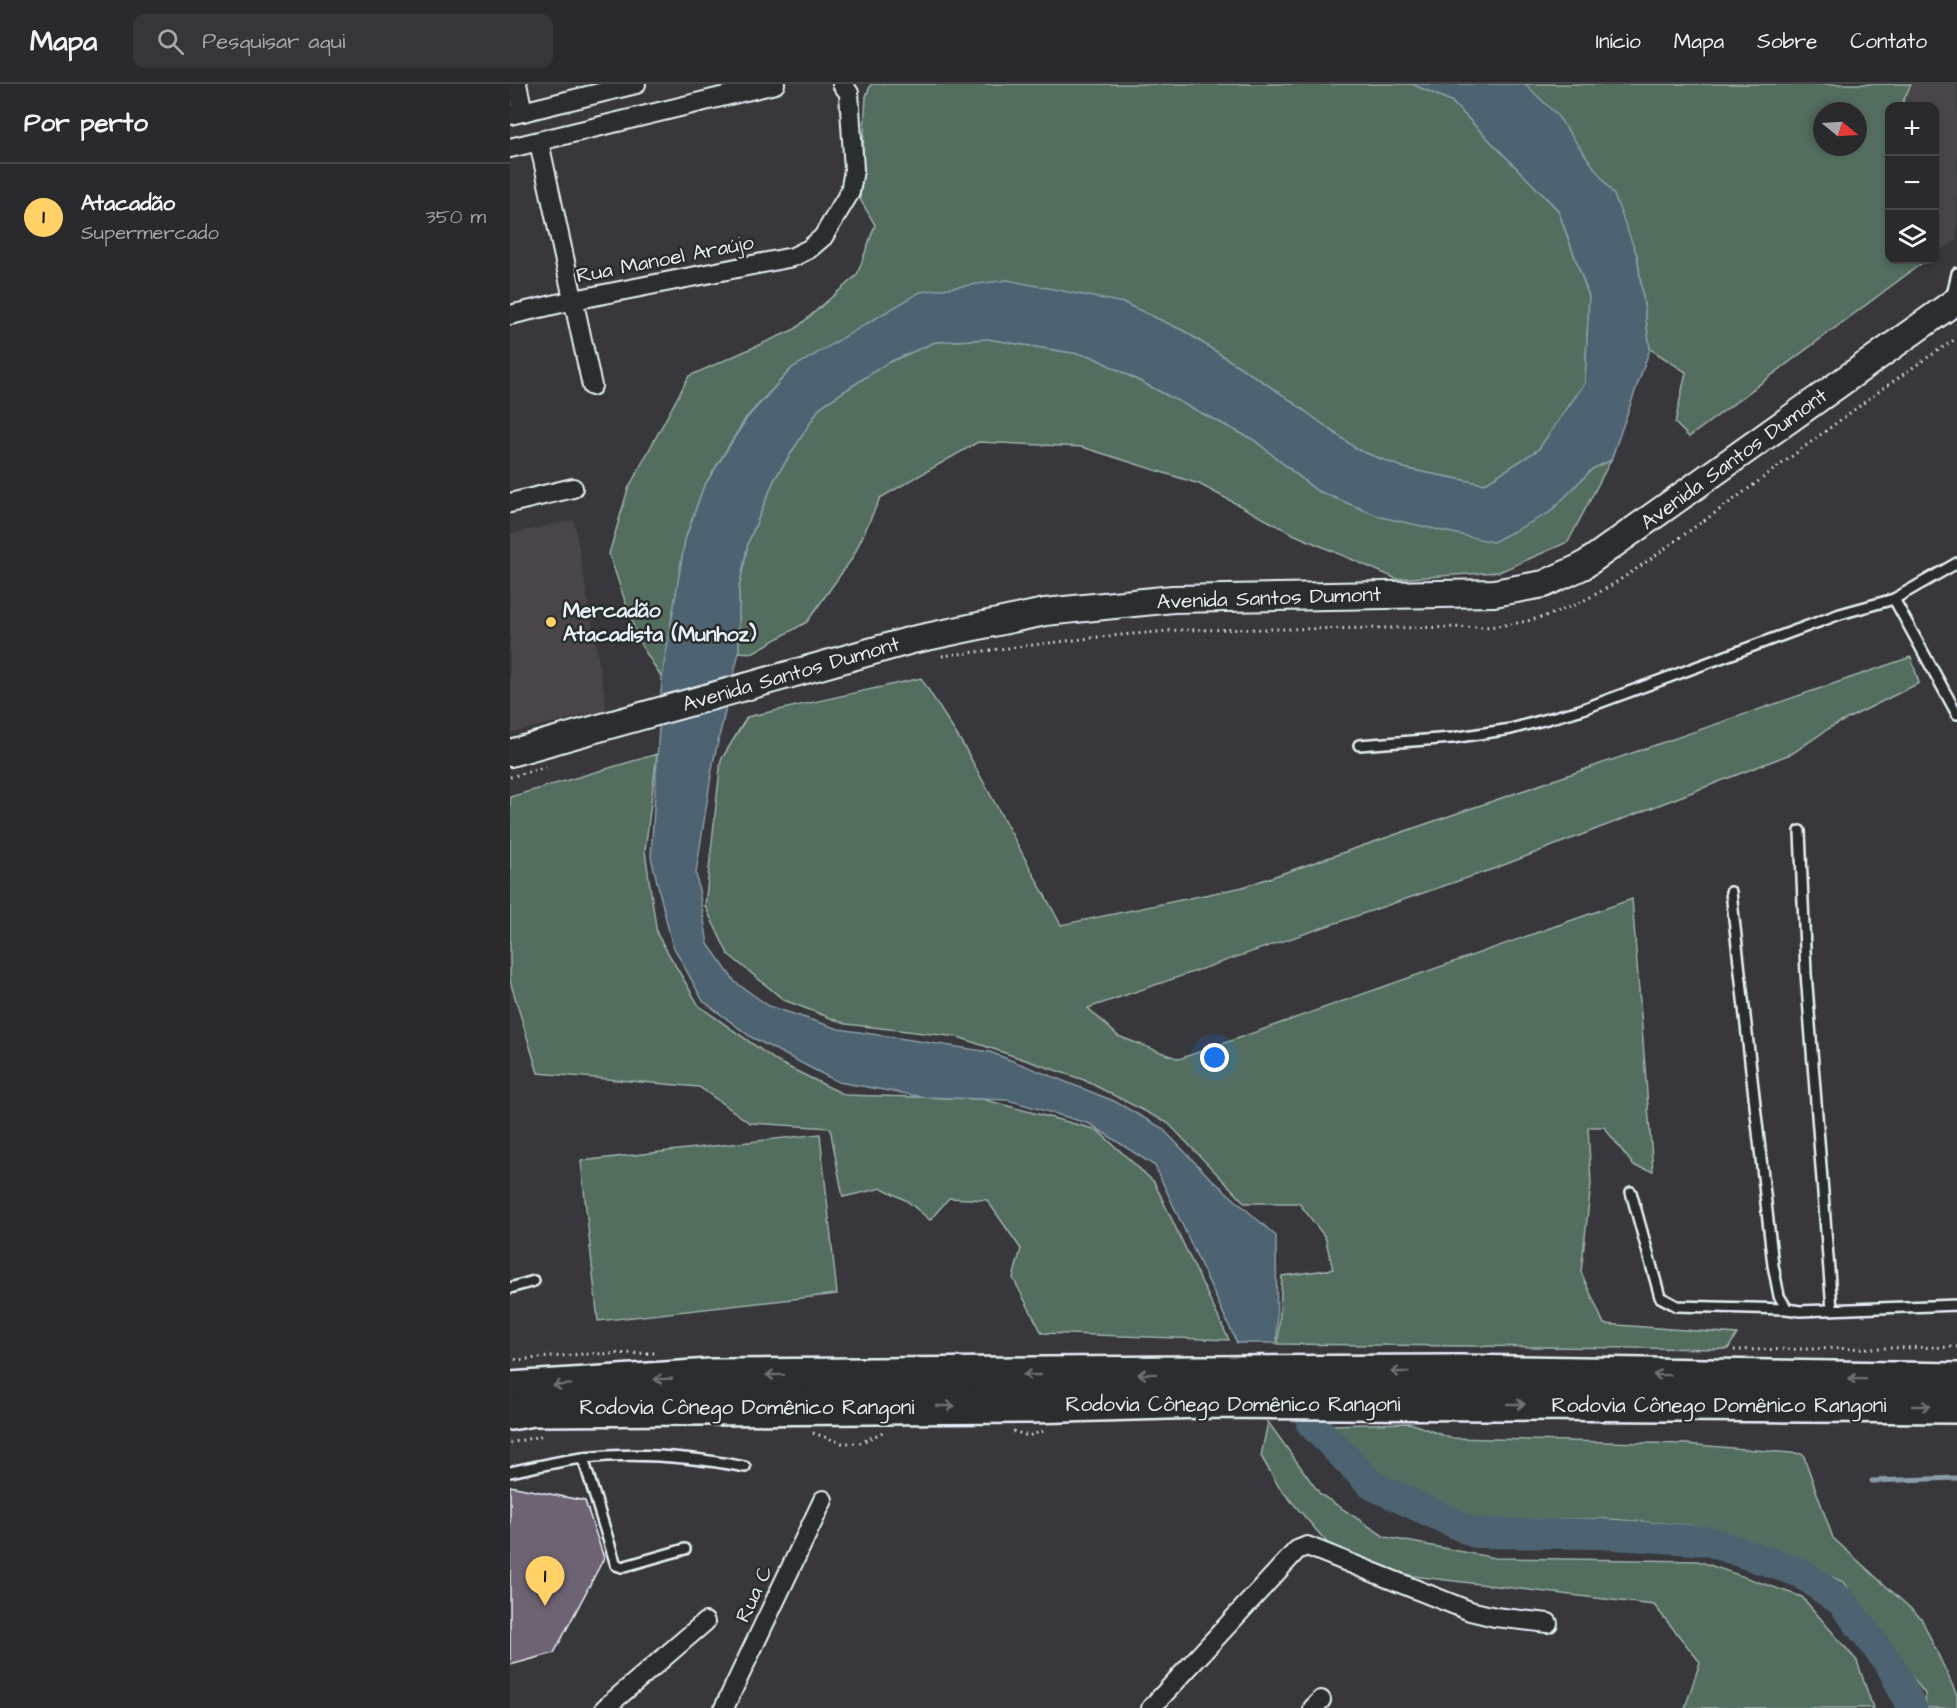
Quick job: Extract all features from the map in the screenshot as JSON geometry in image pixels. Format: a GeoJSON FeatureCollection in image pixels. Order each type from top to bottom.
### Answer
{"type":"FeatureCollection","features":[{"type":"Feature","properties":{"kind":"highway"},"geometry":{"type":"LineString","coordinates":[[1921,1380],[1934,1372],[1957,1370]]}},
{"type":"Feature","properties":{"kind":"highway","name":"Rodovia Cônego Domênico Rangoni"},"geometry":{"type":"LineString","coordinates":[[510,1389],[711,1376],[1203,1387],[1458,1388],[1957,1380]]}},
{"type":"Feature","properties":{"kind":"highway","name":"Rodovia Cônego Domênico Rangoni"},"geometry":{"type":"LineString","coordinates":[[510,1413],[532,1409],[1029,1406],[1203,1387]]}},
{"type":"Feature","properties":{"kind":"highway","name":"Rodovia Cônego Domênico Rangoni"},"geometry":{"type":"LineString","coordinates":[[1458,1388],[1957,1406]]}},
{"type":"Feature","properties":{"kind":"main road","name":"Avenida Santos Dumont"},"geometry":{"type":"LineString","coordinates":[[510,753],[912,640],[1045,612],[1173,599],[1494,593],[1544,584],[1583,566],[1620,541],[1954,301]]}},
{"type":"Feature","properties":{"kind":"street"},"geometry":{"type":"LineString","coordinates":[[517,84],[516,114],[609,87],[636,84]]}},
{"type":"Feature","properties":{"kind":"street"},"geometry":{"type":"LineString","coordinates":[[510,148],[775,84]]}},
{"type":"Feature","properties":{"kind":"street","name":"Rua Manoel Araújo"},"geometry":{"type":"LineString","coordinates":[[510,315],[574,300],[794,257],[809,249],[823,237],[850,192],[854,170],[849,93],[842,84]]}},
{"type":"Feature","properties":{"kind":"street"},"geometry":{"type":"LineString","coordinates":[[539,142],[592,386]]}},
{"type":"Feature","properties":{"kind":"street"},"geometry":{"type":"LineString","coordinates":[[510,502],[573,488]]}},
{"type":"Feature","properties":{"kind":"street","name":"Rua C"},"geometry":{"type":"LineString","coordinates":[[724,1708],[823,1500]]}},
{"type":"Feature","properties":{"kind":"street"},"geometry":{"type":"LineString","coordinates":[[1151,1708],[1297,1550],[1307,1546],[1470,1611],[1495,1617],[1548,1623]]}},
{"type":"Feature","properties":{"kind":"street"},"geometry":{"type":"LineString","coordinates":[[605,1708],[705,1622]]}},
{"type":"Feature","properties":{"kind":"lane"},"geometry":{"type":"LineString","coordinates":[[1954,301],[1957,273]]}},
{"type":"Feature","properties":{"kind":"lane"},"geometry":{"type":"LineString","coordinates":[[1359,745],[1452,738],[1511,729],[1557,717],[1840,614],[1894,599],[1957,563]]}},
{"type":"Feature","properties":{"kind":"lane"},"geometry":{"type":"LineString","coordinates":[[1894,599],[1957,714]]}},
{"type":"Feature","properties":{"kind":"lane"},"geometry":{"type":"LineString","coordinates":[[1800,831],[1806,973],[1832,1309]]}},
{"type":"Feature","properties":{"kind":"lane"},"geometry":{"type":"LineString","coordinates":[[1731,892],[1773,1265],[1779,1296],[1787,1309]]}},
{"type":"Feature","properties":{"kind":"lane"},"geometry":{"type":"LineString","coordinates":[[1631,1192],[1660,1297],[1677,1306],[1800,1311],[1957,1305]]}},
{"type":"Feature","properties":{"kind":"lane"},"geometry":{"type":"LineString","coordinates":[[510,1288],[534,1281]]}},
{"type":"Feature","properties":{"kind":"lane"},"geometry":{"type":"LineString","coordinates":[[510,1472],[583,1458],[619,1456],[663,1458],[745,1467]]}},
{"type":"Feature","properties":{"kind":"lane"},"geometry":{"type":"LineString","coordinates":[[583,1458],[616,1565],[622,1567],[685,1550]]}},
{"type":"Feature","properties":{"kind":"path"},"geometry":{"type":"LineString","coordinates":[[939,656],[969,655],[1099,637],[1180,630],[1483,627],[1518,625],[1558,613],[1599,594],[1787,462],[1908,370],[1957,338]]}},
{"type":"Feature","properties":{"kind":"shaded area"},"geometry":{"type":"Polygon","coordinates":[[[1911,84],[1957,84],[1957,240],[1939,251],[1939,102],[1903,102],[1911,84]]]}},
{"type":"Feature","properties":{"kind":"shaded area","name":"Mercadão Atacadista (Munhoz)"},"geometry":{"type":"Polygon","coordinates":[[[574,520],[607,710],[510,733],[510,534],[574,520]]]}},
{"type":"Feature","properties":{"kind":"green space"},"geometry":{"type":"Polygon","coordinates":[[[871,84],[1412,84],[1451,101],[1558,210],[1589,296],[1585,383],[1538,450],[1484,484],[1407,469],[1358,450],[1283,395],[1184,331],[1124,303],[792,368],[746,418],[703,488],[685,540],[662,678],[639,642],[609,554],[628,489],[689,376],[795,329],[857,275],[875,225],[860,199],[866,96],[871,84]]]}},
{"type":"Feature","properties":{"kind":"green space"},"geometry":{"type":"Polygon","coordinates":[[[1525,84],[1911,84],[1903,102],[1885,102],[1885,264],[1921,264],[1689,437],[1675,423],[1686,372],[1650,349],[1637,255],[1525,84]]]}},
{"type":"Feature","properties":{"kind":"green space"},"geometry":{"type":"Polygon","coordinates":[[[988,339],[1091,356],[1254,440],[1316,490],[1381,517],[1549,513],[1592,469],[1611,460],[1568,542],[1499,572],[1397,579],[1293,534],[1199,484],[1082,447],[978,442],[880,498],[853,557],[807,622],[752,653],[739,652],[739,588],[748,543],[774,480],[820,407],[887,363],[935,342],[988,339]]]}},
{"type":"Feature","properties":{"kind":"green space"},"geometry":{"type":"Polygon","coordinates":[[[1911,657],[1919,683],[1831,727],[1793,753],[1496,868],[1088,1008],[1118,1036],[1179,1059],[1632,899],[1653,1171],[1634,1166],[1604,1127],[1588,1127],[1591,1184],[1581,1272],[1604,1324],[1737,1334],[1728,1349],[1278,1344],[1282,1276],[1333,1269],[1325,1237],[1299,1203],[1245,1203],[1168,1123],[1084,1080],[958,1037],[846,1024],[784,1000],[728,954],[705,906],[721,760],[747,717],[921,678],[965,748],[1061,925],[1243,887],[1911,657]]]}},
{"type":"Feature","properties":{"kind":"green space"},"geometry":{"type":"Polygon","coordinates":[[[657,754],[645,851],[657,934],[699,1006],[778,1062],[845,1095],[982,1099],[1097,1130],[1154,1182],[1229,1340],[1042,1333],[1013,1278],[1021,1249],[987,1200],[949,1198],[930,1220],[907,1201],[882,1188],[843,1197],[830,1128],[750,1123],[699,1087],[538,1073],[510,981],[510,797],[657,754]]]}},
{"type":"Feature","properties":{"kind":"green space"},"geometry":{"type":"Polygon","coordinates":[[[820,1134],[837,1294],[598,1321],[581,1161],[820,1134]]]}},
{"type":"Feature","properties":{"kind":"green space"},"geometry":{"type":"Polygon","coordinates":[[[1268,1422],[1320,1494],[1385,1537],[1495,1558],[1698,1561],[1802,1597],[1857,1661],[1873,1708],[1685,1708],[1700,1662],[1654,1605],[1413,1576],[1337,1554],[1279,1487],[1261,1456],[1268,1422]]]}},
{"type":"Feature","properties":{"kind":"green space"},"geometry":{"type":"Polygon","coordinates":[[[1410,1423],[1450,1438],[1686,1444],[1803,1454],[1833,1538],[1921,1618],[1957,1695],[1957,1708],[1926,1708],[1925,1694],[1843,1582],[1776,1551],[1697,1526],[1608,1519],[1480,1520],[1441,1512],[1382,1486],[1331,1425],[1410,1423]]]}},
{"type":"Feature","properties":{"kind":"water"},"geometry":{"type":"Polygon","coordinates":[[[1412,84],[1525,84],[1556,114],[1614,195],[1637,255],[1650,349],[1611,460],[1592,469],[1549,513],[1493,542],[1381,517],[1316,490],[1254,440],[1091,356],[988,339],[935,342],[887,363],[820,407],[774,480],[748,543],[739,588],[739,652],[713,763],[696,873],[708,944],[735,982],[769,1006],[839,1029],[990,1052],[1114,1101],[1162,1128],[1207,1175],[1276,1236],[1277,1343],[1237,1343],[1155,1166],[1090,1124],[1008,1100],[924,1097],[838,1082],[751,1037],[703,1001],[672,944],[651,857],[662,678],[685,540],[703,488],[747,418],[792,368],[920,292],[1007,280],[1124,303],[1184,331],[1283,395],[1358,450],[1407,469],[1484,484],[1538,450],[1585,383],[1589,296],[1558,210],[1451,101],[1412,84]]]}},
{"type":"Feature","properties":{"kind":"building"},"geometry":{"type":"Polygon","coordinates":[[[510,1486],[585,1501],[604,1558],[554,1653],[510,1665],[510,1486]]]}},
{"type":"Feature","properties":{"kind":"waterway"},"geometry":{"type":"LineString","coordinates":[[1311,1423],[1372,1485],[1475,1533],[1600,1534],[1708,1541],[1801,1573],[1842,1602],[1891,1666],[1912,1708]]}},
{"type":"Feature","properties":{"kind":"waterway"},"geometry":{"type":"LineString","coordinates":[[1872,1481],[1957,1478]]}},
{"type":"Feature","properties":{"kind":"place","name":"Mercadão Atacadista (Munhoz)"},"geometry":{"type":"Point","coordinates":[551,622]}},
{"type":"Feature","properties":{"kind":"place","name":"Atacadão"},"geometry":{"type":"Point","coordinates":[545,1606]}}]}
